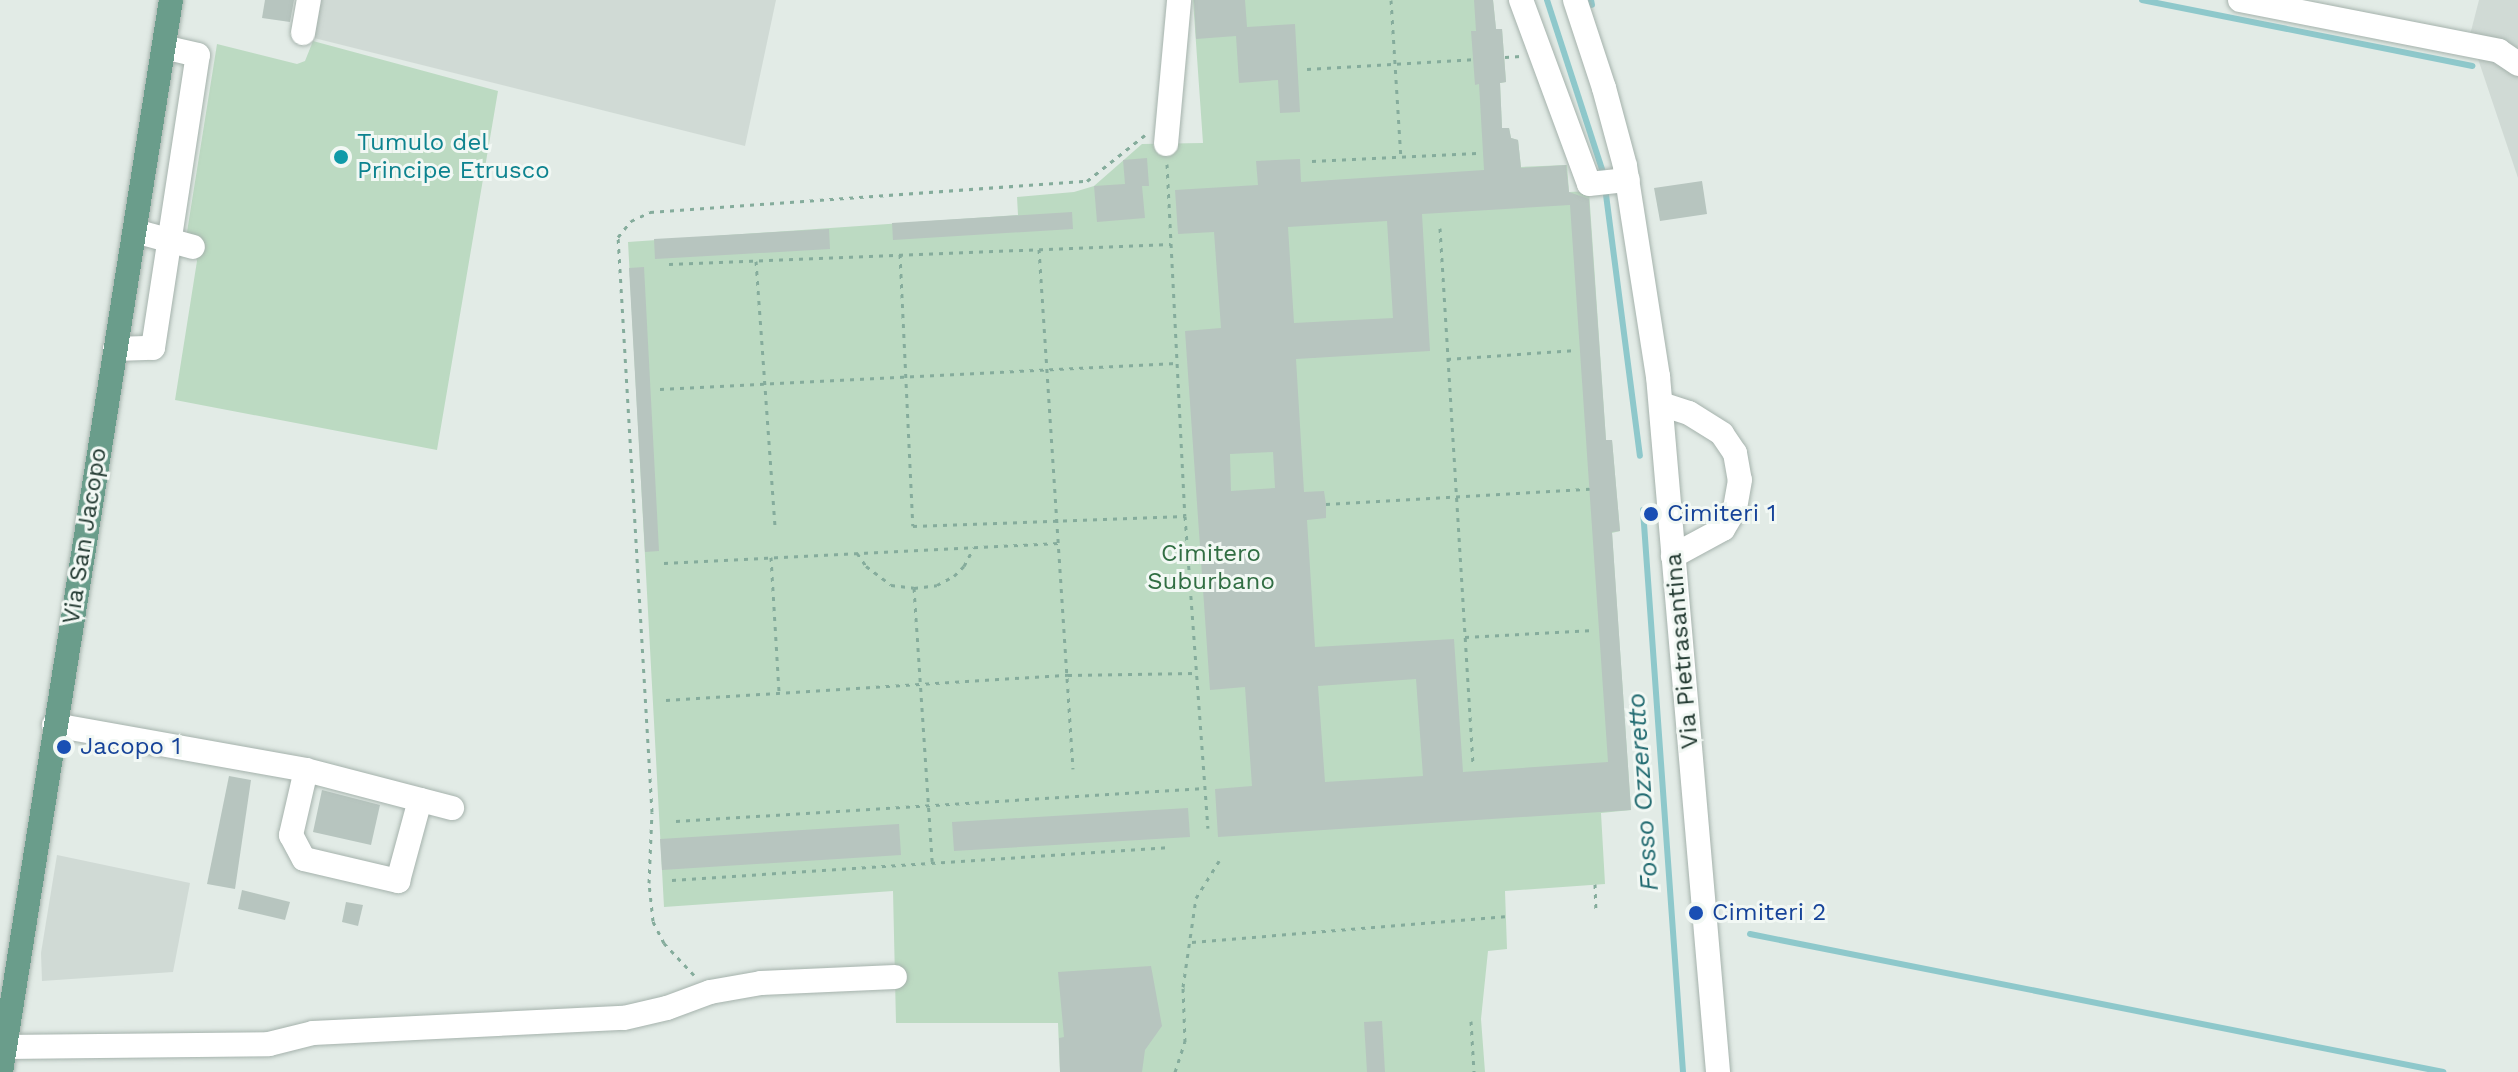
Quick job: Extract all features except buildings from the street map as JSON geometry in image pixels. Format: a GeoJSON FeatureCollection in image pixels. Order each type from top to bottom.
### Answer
{"type":"FeatureCollection","features":[{"type":"Feature","properties":{"kind":"main road","name":"Via San Jacopo"},"geometry":{"type":"LineString","coordinates":[[1,1072],[171,0]]}},
{"type":"Feature","properties":{"kind":"street"},"geometry":{"type":"LineString","coordinates":[[303,33],[309,0]]}},
{"type":"Feature","properties":{"kind":"street"},"geometry":{"type":"LineString","coordinates":[[1166,134],[1179,0]]}},
{"type":"Feature","properties":{"kind":"street"},"geometry":{"type":"LineString","coordinates":[[1521,0],[1589,184],[1622,181]]}},
{"type":"Feature","properties":{"kind":"street","name":"Via Pietrasantina"},"geometry":{"type":"LineString","coordinates":[[1575,0],[1612,115],[1661,404],[1718,1072]]}},
{"type":"Feature","properties":{"kind":"street"},"geometry":{"type":"LineString","coordinates":[[2240,0],[2499,51],[2518,64]]}},
{"type":"Feature","properties":{"kind":"street"},"geometry":{"type":"LineString","coordinates":[[115,349],[153,348],[198,55],[164,47]]}},
{"type":"Feature","properties":{"kind":"street"},"geometry":{"type":"LineString","coordinates":[[135,231],[193,247]]}},
{"type":"Feature","properties":{"kind":"street"},"geometry":{"type":"LineString","coordinates":[[1661,404],[1689,413],[1722,434],[1735,453],[1740,480],[1735,509],[1723,529],[1673,556]]}},
{"type":"Feature","properties":{"kind":"street"},"geometry":{"type":"LineString","coordinates":[[54,725],[306,770],[452,808]]}},
{"type":"Feature","properties":{"kind":"street"},"geometry":{"type":"LineString","coordinates":[[306,770],[291,835],[304,859],[398,881],[420,800]]}},
{"type":"Feature","properties":{"kind":"street"},"geometry":{"type":"LineString","coordinates":[[4,1047],[269,1044],[313,1033],[624,1018],[667,1008],[710,992],[761,983],[895,977]]}},
{"type":"Feature","properties":{"kind":"path"},"geometry":{"type":"LineString","coordinates":[[1391,0],[1401,157]]}},
{"type":"Feature","properties":{"kind":"path"},"geometry":{"type":"LineString","coordinates":[[1307,69],[1473,59]]}},
{"type":"Feature","properties":{"kind":"path"},"geometry":{"type":"LineString","coordinates":[[710,992],[664,943],[653,921],[649,883],[652,812],[618,237],[631,221],[650,212],[1087,181],[1133,142],[1166,134],[1185,516],[1208,828]]}},
{"type":"Feature","properties":{"kind":"path"},"geometry":{"type":"LineString","coordinates":[[1312,161],[1477,153]]}},
{"type":"Feature","properties":{"kind":"path"},"geometry":{"type":"LineString","coordinates":[[1440,228],[1473,764]]}},
{"type":"Feature","properties":{"kind":"path"},"geometry":{"type":"LineString","coordinates":[[669,264],[1171,244]]}},
{"type":"Feature","properties":{"kind":"path"},"geometry":{"type":"LineString","coordinates":[[1039,249],[1073,769]]}},
{"type":"Feature","properties":{"kind":"path"},"geometry":{"type":"LineString","coordinates":[[900,254],[913,526],[1185,516]]}},
{"type":"Feature","properties":{"kind":"path"},"geometry":{"type":"LineString","coordinates":[[756,261],[775,525]]}},
{"type":"Feature","properties":{"kind":"path"},"geometry":{"type":"LineString","coordinates":[[1447,359],[1577,350]]}},
{"type":"Feature","properties":{"kind":"path"},"geometry":{"type":"LineString","coordinates":[[660,389],[1176,363]]}},
{"type":"Feature","properties":{"kind":"path"},"geometry":{"type":"LineString","coordinates":[[1326,504],[1590,489]]}},
{"type":"Feature","properties":{"kind":"path"},"geometry":{"type":"LineString","coordinates":[[664,563],[1058,543]]}},
{"type":"Feature","properties":{"kind":"path"},"geometry":{"type":"LineString","coordinates":[[857,553],[866,566],[891,585],[914,588],[937,585],[954,576],[964,566],[974,547]]}},
{"type":"Feature","properties":{"kind":"path"},"geometry":{"type":"LineString","coordinates":[[771,557],[779,693]]}},
{"type":"Feature","properties":{"kind":"path"},"geometry":{"type":"LineString","coordinates":[[914,588],[932,861]]}},
{"type":"Feature","properties":{"kind":"path"},"geometry":{"type":"LineString","coordinates":[[1465,637],[1594,630]]}},
{"type":"Feature","properties":{"kind":"path"},"geometry":{"type":"LineString","coordinates":[[666,700],[1068,675],[1195,673]]}},
{"type":"Feature","properties":{"kind":"path"},"geometry":{"type":"LineString","coordinates":[[676,821],[1205,788]]}},
{"type":"Feature","properties":{"kind":"path"},"geometry":{"type":"LineString","coordinates":[[672,880],[1171,847]]}},
{"type":"Feature","properties":{"kind":"path"},"geometry":{"type":"LineString","coordinates":[[1175,1072],[1185,1042],[1183,987],[1192,942],[1196,898],[1219,861]]}},
{"type":"Feature","properties":{"kind":"path"},"geometry":{"type":"LineString","coordinates":[[1595,884],[1596,909]]}},
{"type":"Feature","properties":{"kind":"path"},"geometry":{"type":"LineString","coordinates":[[1192,942],[1505,916]]}},
{"type":"Feature","properties":{"kind":"path"},"geometry":{"type":"LineString","coordinates":[[1471,1021],[1474,1072]]}},
{"type":"Feature","properties":{"kind":"shaded area"},"geometry":{"type":"Polygon","coordinates":[[[320,0],[776,0],[745,146],[314,38],[320,0]]]}},
{"type":"Feature","properties":{"kind":"shaded area"},"geometry":{"type":"Polygon","coordinates":[[[2479,0],[2518,0],[2518,178],[2470,35],[2479,0]]]}},
{"type":"Feature","properties":{"kind":"shaded area"},"geometry":{"type":"Polygon","coordinates":[[[57,855],[190,883],[173,972],[42,981],[41,953],[57,855]]]}},
{"type":"Feature","properties":{"kind":"green space","name":"Cimitero Suburbano"},"geometry":{"type":"Polygon","coordinates":[[[1193,0],[1493,0],[1496,29],[1502,29],[1506,82],[1500,83],[1502,128],[1509,128],[1511,138],[1518,140],[1521,167],[1567,165],[1569,192],[1589,191],[1606,440],[1612,440],[1620,531],[1612,533],[1631,810],[1601,813],[1605,884],[1505,891],[1507,949],[1488,951],[1481,1019],[1485,1072],[1060,1072],[1058,1023],[896,1023],[893,891],[664,907],[628,242],[1018,215],[1017,197],[1074,192],[1094,186],[1142,144],[1203,143],[1193,0]]]}},
{"type":"Feature","properties":{"kind":"green space"},"geometry":{"type":"Polygon","coordinates":[[[313,41],[498,91],[437,450],[175,400],[197,261],[187,232],[217,44],[297,64],[305,61],[313,41]]]}},
{"type":"Feature","properties":{"kind":"waterway","name":"Fosso Ozzeretto"},"geometry":{"type":"LineString","coordinates":[[1547,0],[1604,175]]}},
{"type":"Feature","properties":{"kind":"waterway"},"geometry":{"type":"LineString","coordinates":[[1591,0],[1592,5]]}},
{"type":"Feature","properties":{"kind":"waterway"},"geometry":{"type":"LineString","coordinates":[[2142,0],[2472,66]]}},
{"type":"Feature","properties":{"kind":"waterway","name":"Fosso Ozzeretto"},"geometry":{"type":"LineString","coordinates":[[1605,187],[1640,456]]}},
{"type":"Feature","properties":{"kind":"waterway","name":"Fosso Ozzeretto"},"geometry":{"type":"LineString","coordinates":[[1643,510],[1683,1072]]}},
{"type":"Feature","properties":{"kind":"waterway"},"geometry":{"type":"LineString","coordinates":[[1750,934],[2443,1072]]}},
{"type":"Feature","properties":{"kind":"place","name":"Tumulo del Principe Etrusco"},"geometry":{"type":"Point","coordinates":[341,157]}},
{"type":"Feature","properties":{"kind":"place","name":"Cimiteri 1"},"geometry":{"type":"Point","coordinates":[1651,514]}},
{"type":"Feature","properties":{"kind":"place","name":"Jacopo 1"},"geometry":{"type":"Point","coordinates":[64,747]}},
{"type":"Feature","properties":{"kind":"place","name":"Cimiteri 2"},"geometry":{"type":"Point","coordinates":[1696,913]}}]}
